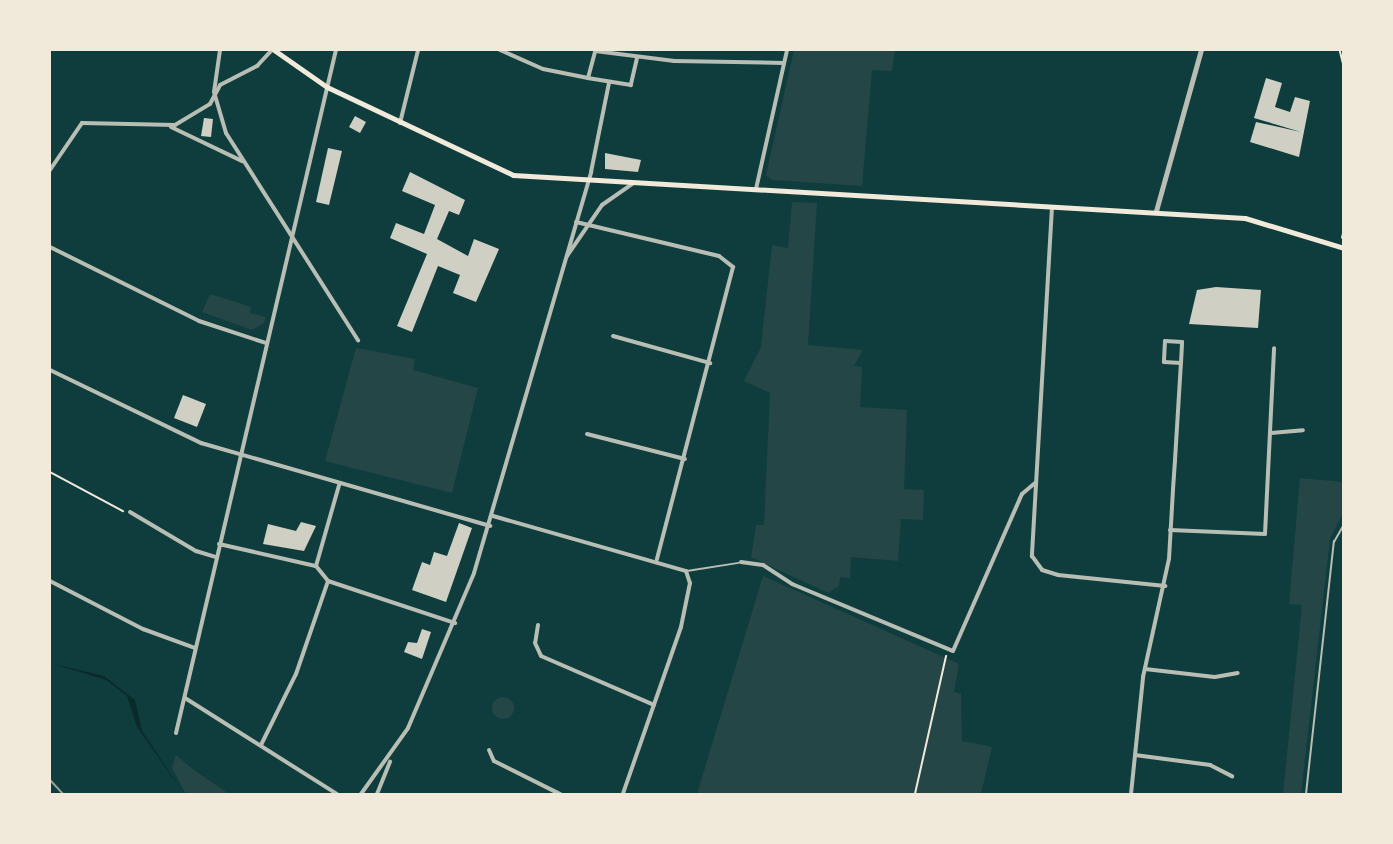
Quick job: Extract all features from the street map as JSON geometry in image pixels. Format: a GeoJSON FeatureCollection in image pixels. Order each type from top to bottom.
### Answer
{"type":"FeatureCollection","features":[{"type":"Feature","properties":{"kind":"main road"},"geometry":{"type":"LineString","coordinates":[[273,50],[327,87],[505,173],[632,184],[1155,211],[1245,218],[1344,248]]}},
{"type":"Feature","properties":{"kind":"street"},"geometry":{"type":"LineString","coordinates":[[169,126],[210,104],[220,50]]}},
{"type":"Feature","properties":{"kind":"street"},"geometry":{"type":"LineString","coordinates":[[214,92],[273,50]]}},
{"type":"Feature","properties":{"kind":"street"},"geometry":{"type":"LineString","coordinates":[[176,733],[239,456],[336,50]]}},
{"type":"Feature","properties":{"kind":"street"},"geometry":{"type":"LineString","coordinates":[[400,123],[418,50]]}},
{"type":"Feature","properties":{"kind":"street"},"geometry":{"type":"LineString","coordinates":[[500,50],[543,69],[609,83],[631,85],[638,58]]}},
{"type":"Feature","properties":{"kind":"street"},"geometry":{"type":"LineString","coordinates":[[755,190],[787,50]]}},
{"type":"Feature","properties":{"kind":"street"},"geometry":{"type":"LineString","coordinates":[[1155,211],[1201,50]]}},
{"type":"Feature","properties":{"kind":"street"},"geometry":{"type":"LineString","coordinates":[[588,78],[595,51],[638,58],[784,63]]}},
{"type":"Feature","properties":{"kind":"street"},"geometry":{"type":"LineString","coordinates":[[361,795],[390,761],[455,623],[490,526],[563,262],[588,181],[609,83]]}},
{"type":"Feature","properties":{"kind":"street"},"geometry":{"type":"LineString","coordinates":[[214,92],[226,133],[358,340]]}},
{"type":"Feature","properties":{"kind":"street"},"geometry":{"type":"LineString","coordinates":[[50,170],[79,125],[93,120],[169,126],[243,162]]}},
{"type":"Feature","properties":{"kind":"street"},"geometry":{"type":"LineString","coordinates":[[563,262],[602,205],[632,184]]}},
{"type":"Feature","properties":{"kind":"street"},"geometry":{"type":"LineString","coordinates":[[1052,206],[1032,556],[1042,570],[1165,586]]}},
{"type":"Feature","properties":{"kind":"street"},"geometry":{"type":"LineString","coordinates":[[576,222],[729,262],[733,275],[657,559]]}},
{"type":"Feature","properties":{"kind":"street"},"geometry":{"type":"LineString","coordinates":[[50,248],[199,321],[266,343]]}},
{"type":"Feature","properties":{"kind":"street"},"geometry":{"type":"LineString","coordinates":[[613,336],[710,363]]}},
{"type":"Feature","properties":{"kind":"street"},"geometry":{"type":"LineString","coordinates":[[1131,795],[1145,669],[1165,586],[1170,531],[1181,363],[1182,342],[1165,341],[1164,362],[1181,363]]}},
{"type":"Feature","properties":{"kind":"street"},"geometry":{"type":"LineString","coordinates":[[1170,531],[1265,534],[1274,348]]}},
{"type":"Feature","properties":{"kind":"street"},"geometry":{"type":"LineString","coordinates":[[50,370],[148,420],[239,456],[490,526]]}},
{"type":"Feature","properties":{"kind":"street"},"geometry":{"type":"LineString","coordinates":[[1271,433],[1303,430]]}},
{"type":"Feature","properties":{"kind":"street"},"geometry":{"type":"LineString","coordinates":[[586,434],[685,459]]}},
{"type":"Feature","properties":{"kind":"street"},"geometry":{"type":"LineString","coordinates":[[741,562],[763,565],[786,581],[947,652],[953,651],[1022,494],[1036,482]]}},
{"type":"Feature","properties":{"kind":"street"},"geometry":{"type":"LineString","coordinates":[[316,566],[339,485]]}},
{"type":"Feature","properties":{"kind":"street"},"geometry":{"type":"LineString","coordinates":[[130,512],[196,551],[216,557]]}},
{"type":"Feature","properties":{"kind":"street"},"geometry":{"type":"LineString","coordinates":[[493,516],[657,559],[686,571],[688,598],[624,795]]}},
{"type":"Feature","properties":{"kind":"street"},"geometry":{"type":"LineString","coordinates":[[219,544],[316,566],[328,581],[455,623]]}},
{"type":"Feature","properties":{"kind":"street"},"geometry":{"type":"LineString","coordinates":[[50,581],[143,629],[195,648]]}},
{"type":"Feature","properties":{"kind":"street"},"geometry":{"type":"LineString","coordinates":[[261,745],[296,674],[328,581]]}},
{"type":"Feature","properties":{"kind":"street"},"geometry":{"type":"LineString","coordinates":[[538,625],[535,644],[541,656],[654,705]]}},
{"type":"Feature","properties":{"kind":"street"},"geometry":{"type":"LineString","coordinates":[[1145,669],[1215,676],[1238,673]]}},
{"type":"Feature","properties":{"kind":"street"},"geometry":{"type":"LineString","coordinates":[[185,697],[337,795]]}},
{"type":"Feature","properties":{"kind":"street"},"geometry":{"type":"LineString","coordinates":[[489,750],[494,762],[560,795]]}},
{"type":"Feature","properties":{"kind":"street"},"geometry":{"type":"LineString","coordinates":[[1135,755],[1210,765],[1232,776]]}},
{"type":"Feature","properties":{"kind":"street"},"geometry":{"type":"LineString","coordinates":[[377,795],[390,773],[390,761]]}},
{"type":"Feature","properties":{"kind":"lane"},"geometry":{"type":"LineString","coordinates":[[1305,795],[1334,542],[1344,525]]}},
{"type":"Feature","properties":{"kind":"lane"},"geometry":{"type":"LineString","coordinates":[[686,571],[741,562]]}},
{"type":"Feature","properties":{"kind":"path"},"geometry":{"type":"LineString","coordinates":[[1340,50],[1344,66]]}},
{"type":"Feature","properties":{"kind":"path"},"geometry":{"type":"LineString","coordinates":[[1342,238],[1344,229]]}},
{"type":"Feature","properties":{"kind":"path"},"geometry":{"type":"LineString","coordinates":[[50,472],[130,512]]}},
{"type":"Feature","properties":{"kind":"path"},"geometry":{"type":"LineString","coordinates":[[915,795],[947,652]]}},
{"type":"Feature","properties":{"kind":"shaded area"},"geometry":{"type":"Polygon","coordinates":[[[794,50],[895,50],[892,71],[872,70],[862,186],[772,180],[766,175],[794,50]]]}},
{"type":"Feature","properties":{"kind":"shaded area"},"geometry":{"type":"Polygon","coordinates":[[[792,202],[817,203],[808,345],[863,350],[854,366],[862,367],[860,407],[907,410],[904,489],[924,490],[923,520],[901,519],[898,561],[851,557],[850,578],[840,577],[839,586],[828,593],[751,557],[756,525],[764,525],[770,393],[744,381],[761,347],[772,245],[788,248],[792,202]]]}},
{"type":"Feature","properties":{"kind":"shaded area"},"geometry":{"type":"Polygon","coordinates":[[[210,294],[251,307],[250,313],[266,317],[264,323],[252,330],[202,312],[210,294]]]}},
{"type":"Feature","properties":{"kind":"shaded area"},"geometry":{"type":"Polygon","coordinates":[[[356,348],[415,359],[413,370],[478,388],[452,493],[325,461],[356,348]]]}},
{"type":"Feature","properties":{"kind":"shaded area"},"geometry":{"type":"Polygon","coordinates":[[[1300,478],[1343,482],[1343,513],[1330,539],[1301,794],[1283,794],[1302,605],[1289,604],[1300,478]]]}},
{"type":"Feature","properties":{"kind":"shaded area"},"geometry":{"type":"Polygon","coordinates":[[[763,576],[959,664],[954,692],[961,694],[962,741],[992,747],[981,794],[697,794],[763,576]]]}},
{"type":"Feature","properties":{"kind":"shaded area"},"geometry":{"type":"Polygon","coordinates":[[[50,663],[104,676],[135,700],[142,731],[184,794],[137,727],[127,696],[106,680],[50,663]]]}},
{"type":"Feature","properties":{"kind":"shaded area"},"geometry":{"type":"Polygon","coordinates":[[[503,697],[513,704],[514,708],[507,718],[503,719],[493,712],[492,708],[499,698],[503,697]]]}},
{"type":"Feature","properties":{"kind":"shaded area"},"geometry":{"type":"Polygon","coordinates":[[[176,755],[229,794],[186,794],[172,768],[176,755]]]}},
{"type":"Feature","properties":{"kind":"building"},"geometry":{"type":"Polygon","coordinates":[[[1266,78],[1282,83],[1275,107],[1290,112],[1295,97],[1310,101],[1299,157],[1250,142],[1256,122],[1301,132],[1254,118],[1266,78]]]}},
{"type":"Feature","properties":{"kind":"building"},"geometry":{"type":"Polygon","coordinates":[[[355,116],[366,122],[360,133],[349,127],[355,116]]]}},
{"type":"Feature","properties":{"kind":"building"},"geometry":{"type":"Polygon","coordinates":[[[204,118],[213,119],[211,137],[201,136],[204,118]]]}},
{"type":"Feature","properties":{"kind":"building"},"geometry":{"type":"Polygon","coordinates":[[[328,148],[342,151],[329,205],[316,202],[328,148]]]}},
{"type":"Feature","properties":{"kind":"building"},"geometry":{"type":"Polygon","coordinates":[[[605,153],[641,160],[638,172],[605,169],[605,153]]]}},
{"type":"Feature","properties":{"kind":"building"},"geometry":{"type":"Polygon","coordinates":[[[410,172],[465,200],[459,215],[449,211],[437,239],[468,256],[474,239],[499,249],[476,302],[453,293],[460,275],[438,266],[412,332],[397,326],[427,254],[390,238],[396,223],[424,234],[435,205],[402,191],[410,172]]]}},
{"type":"Feature","properties":{"kind":"building"},"geometry":{"type":"Polygon","coordinates":[[[1216,287],[1261,290],[1258,328],[1189,324],[1197,290],[1216,287]]]}},
{"type":"Feature","properties":{"kind":"building"},"geometry":{"type":"Polygon","coordinates":[[[183,395],[206,404],[197,427],[174,418],[183,395]]]}},
{"type":"Feature","properties":{"kind":"building"},"geometry":{"type":"Polygon","coordinates":[[[301,522],[316,526],[304,551],[263,544],[268,524],[296,531],[301,522]]]}},
{"type":"Feature","properties":{"kind":"building"},"geometry":{"type":"Polygon","coordinates":[[[459,523],[472,528],[446,602],[412,590],[422,562],[430,565],[434,552],[447,556],[459,523]]]}},
{"type":"Feature","properties":{"kind":"building"},"geometry":{"type":"Polygon","coordinates":[[[422,629],[431,632],[422,659],[404,652],[408,642],[417,643],[422,629]]]}},
{"type":"Feature","properties":{"kind":"waterway"},"geometry":{"type":"LineString","coordinates":[[136,710],[138,725]]}},
{"type":"Feature","properties":{"kind":"railway"},"geometry":{"type":"LineString","coordinates":[[50,780],[63,794]]}}]}
